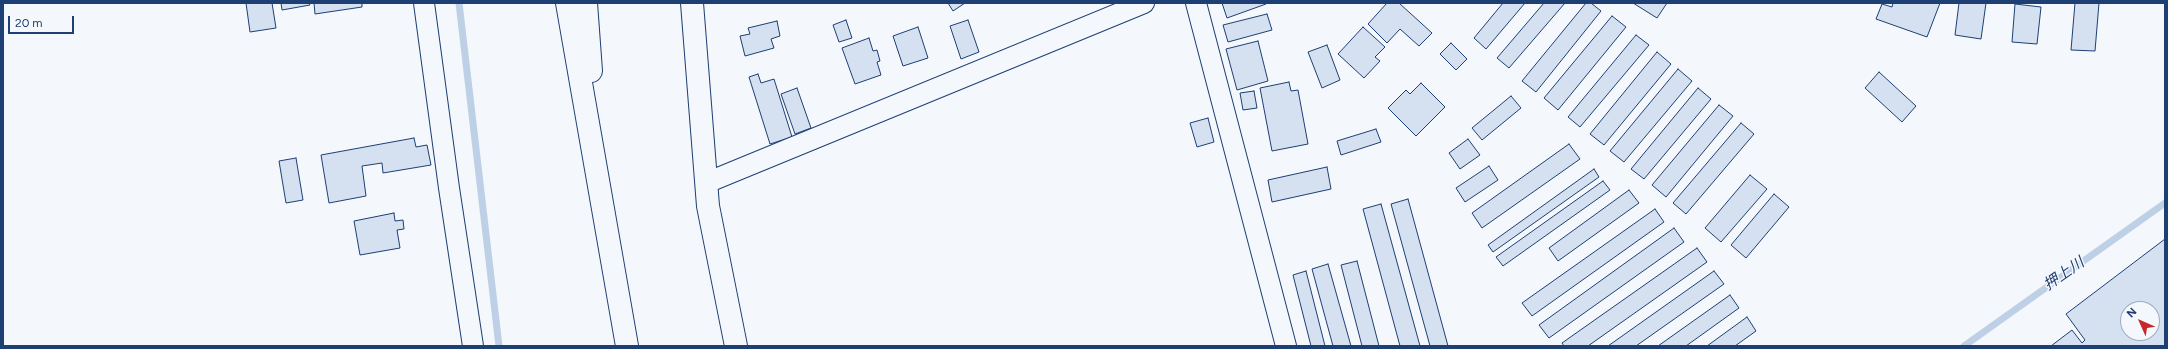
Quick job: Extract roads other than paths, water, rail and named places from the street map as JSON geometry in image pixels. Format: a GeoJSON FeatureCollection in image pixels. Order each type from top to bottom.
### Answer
{"type":"FeatureCollection","features":[{"type":"Feature","properties":{"kind":"main road"},"geometry":{"type":"LineString","coordinates":[[567,3],[626,346]]}},
{"type":"Feature","properties":{"kind":"main road"},"geometry":{"type":"LineString","coordinates":[[586,3],[602,212]]}},
{"type":"Feature","properties":{"kind":"main road"},"geometry":{"type":"LineString","coordinates":[[692,3],[708,206],[736,346]]}},
{"type":"Feature","properties":{"kind":"street"},"geometry":{"type":"LineString","coordinates":[[424,3],[449,188],[473,346]]}},
{"type":"Feature","properties":{"kind":"street"},"geometry":{"type":"LineString","coordinates":[[706,183],[1144,3]]}},
{"type":"Feature","properties":{"kind":"street"},"geometry":{"type":"LineString","coordinates":[[1196,3],[1286,346]]}},
{"type":"Feature","properties":{"kind":"waterway"},"geometry":{"type":"LineString","coordinates":[[459,3],[499,346]]}},
{"type":"Feature","properties":{"kind":"waterway","name":"押上川"},"geometry":{"type":"LineString","coordinates":[[1964,346],[2165,203]]}}]}
